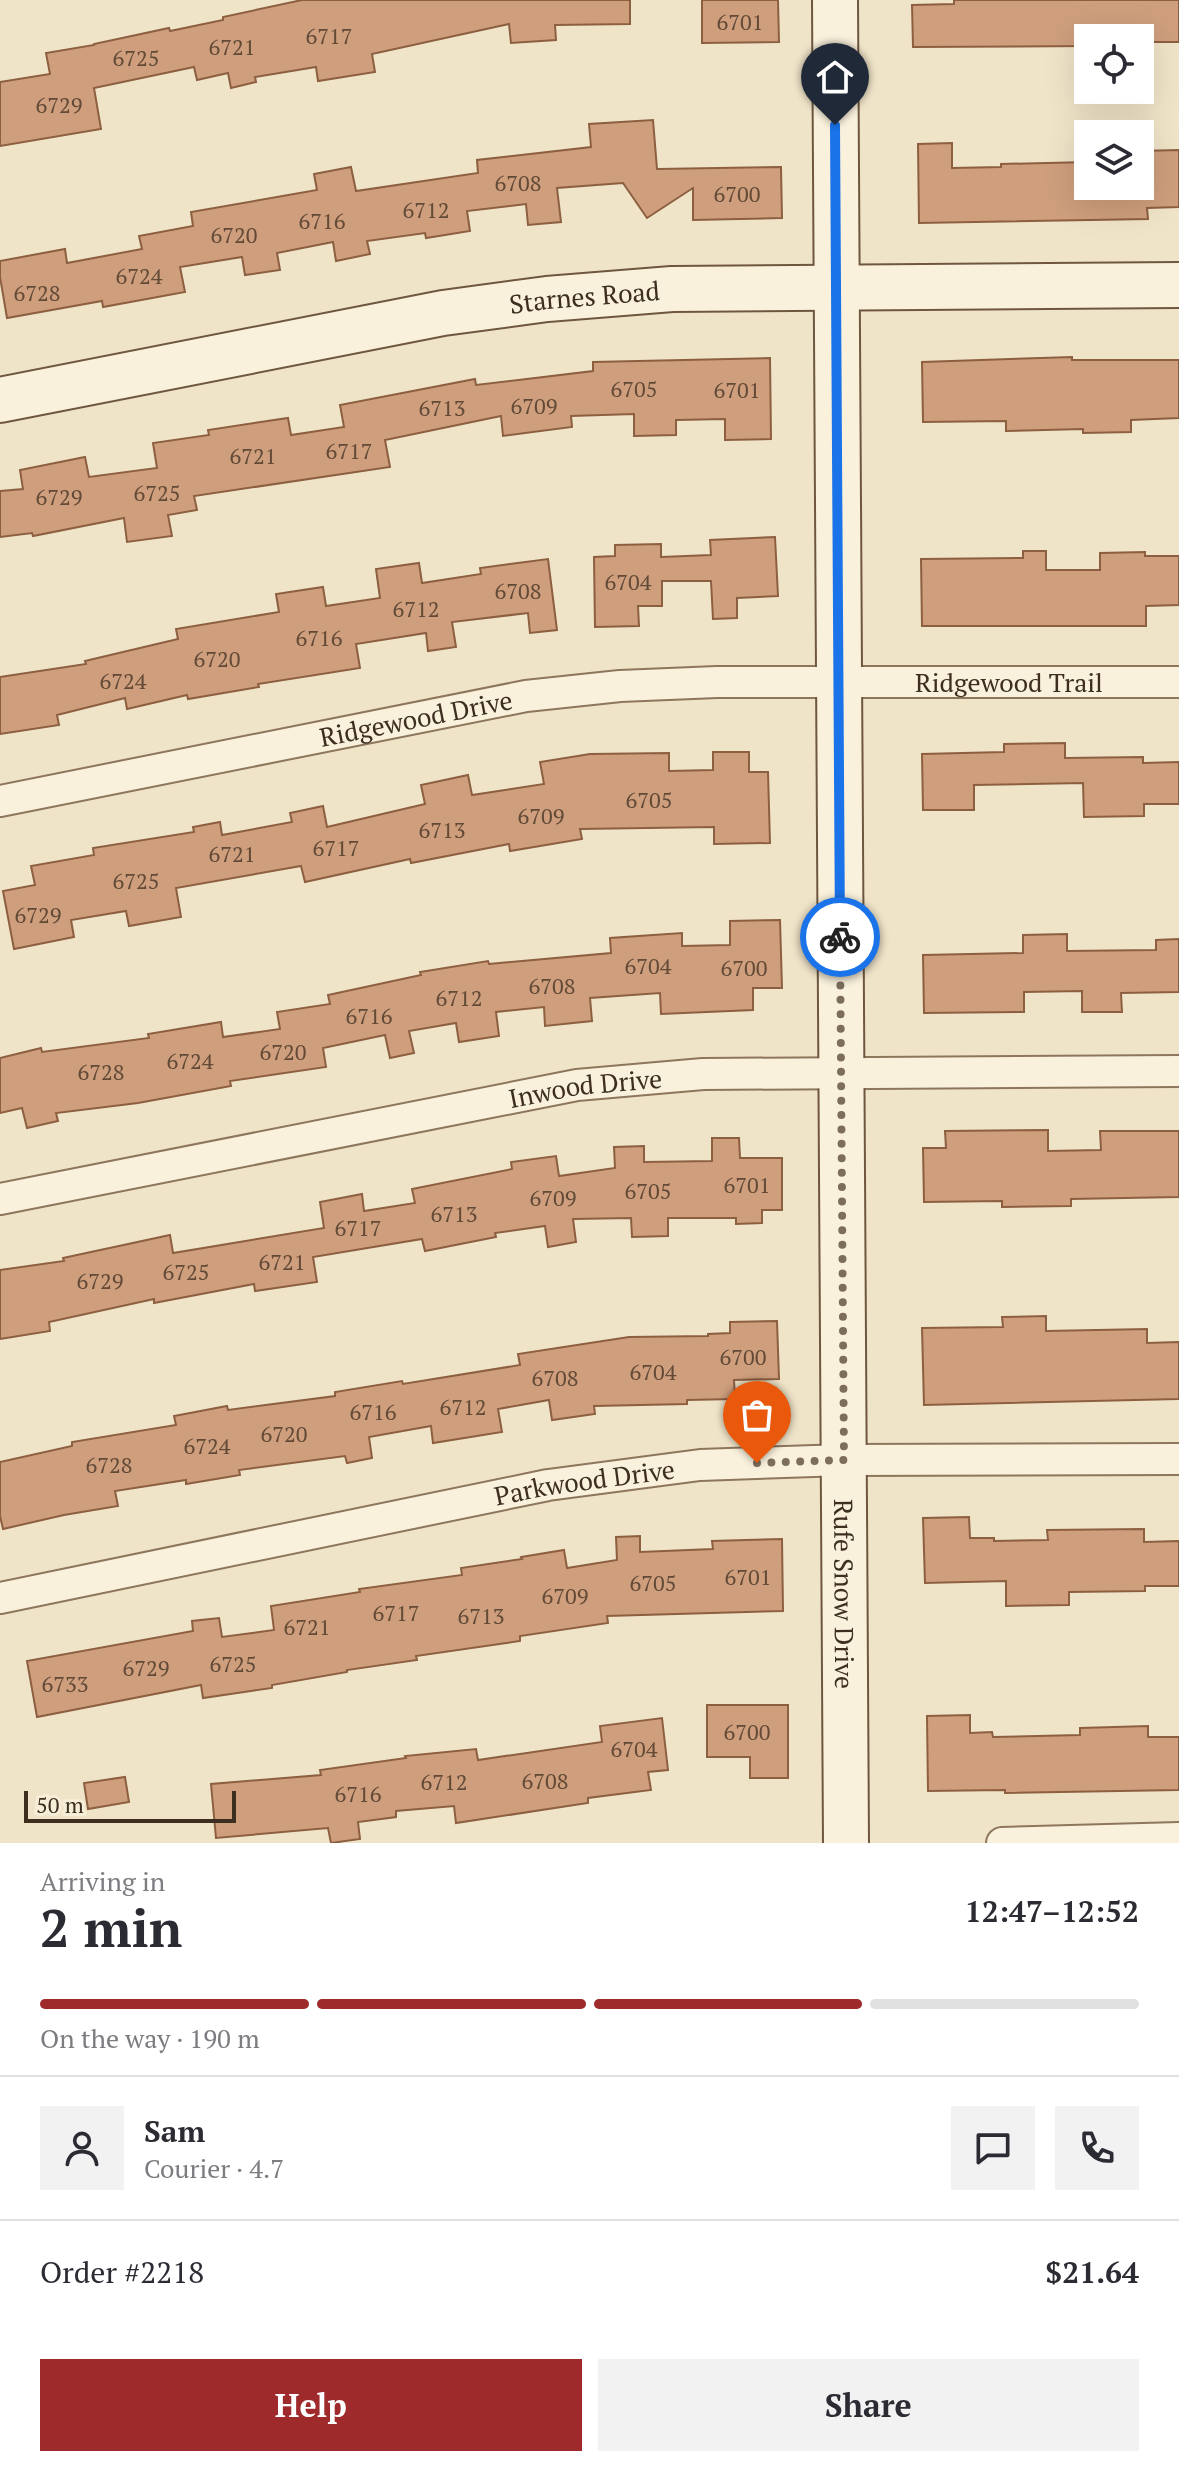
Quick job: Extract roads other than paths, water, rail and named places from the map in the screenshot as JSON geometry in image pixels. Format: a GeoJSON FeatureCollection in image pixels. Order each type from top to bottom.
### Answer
{"type":"FeatureCollection","features":[{"type":"Feature","properties":{"kind":"main road","name":"Rufe Snow Drive"},"geometry":{"type":"LineString","coordinates":[[835,0],[846,1843]]}},
{"type":"Feature","properties":{"kind":"main road","name":"Starnes Road"},"geometry":{"type":"LineString","coordinates":[[0,400],[429,315],[547,299],[672,289],[1179,285]]}},
{"type":"Feature","properties":{"kind":"street","name":"Ridgewood Trail"},"geometry":{"type":"LineString","coordinates":[[839,682],[1179,682]]}},
{"type":"Feature","properties":{"kind":"street","name":"Ridgewood Drive"},"geometry":{"type":"LineString","coordinates":[[0,801],[526,696],[620,686],[839,682]]}},
{"type":"Feature","properties":{"kind":"street","name":"Inwood Drive"},"geometry":{"type":"LineString","coordinates":[[0,1199],[577,1085],[703,1074],[1179,1071]]}},
{"type":"Feature","properties":{"kind":"street","name":"Parkwood Drive"},"geometry":{"type":"LineString","coordinates":[[0,1598],[548,1485],[700,1465],[844,1460],[1179,1459]]}},
{"type":"Feature","properties":{"kind":"street"},"geometry":{"type":"LineString","coordinates":[[1002,1843],[1179,1838]]}}]}
